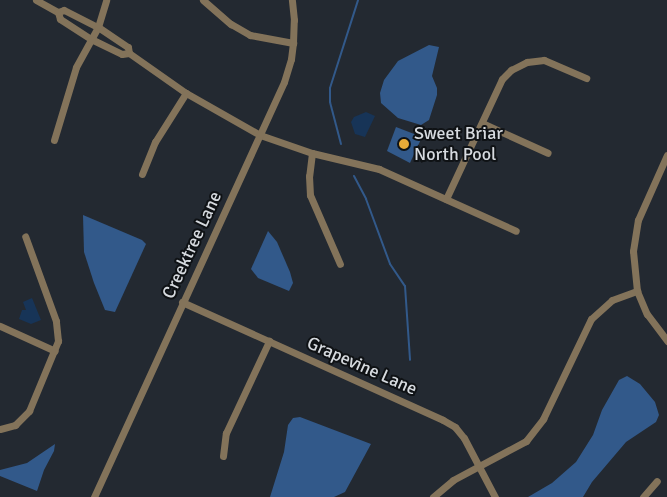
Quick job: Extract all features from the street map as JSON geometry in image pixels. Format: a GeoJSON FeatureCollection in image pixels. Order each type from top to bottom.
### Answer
{"type":"FeatureCollection","features":[{"type":"Feature","properties":{"kind":"street"},"geometry":{"type":"LineString","coordinates":[[36,0],[58,12],[60,18],[91,40],[122,54],[129,53],[231,120],[260,134],[312,153],[379,169],[516,231]]}},
{"type":"Feature","properties":{"kind":"street"},"geometry":{"type":"LineString","coordinates":[[54,140],[76,67],[98,27],[106,0]]}},
{"type":"Feature","properties":{"kind":"street"},"geometry":{"type":"LineString","coordinates":[[203,0],[231,24],[250,35],[293,43]]}},
{"type":"Feature","properties":{"kind":"street","name":"Creektree Lane"},"geometry":{"type":"LineString","coordinates":[[94,497],[284,82],[293,43],[294,20],[292,0]]}},
{"type":"Feature","properties":{"kind":"street"},"geometry":{"type":"LineString","coordinates":[[58,12],[64,10],[98,27],[128,47],[129,53]]}},
{"type":"Feature","properties":{"kind":"street"},"geometry":{"type":"LineString","coordinates":[[446,199],[502,80],[511,70],[527,62],[544,60],[586,78]]}},
{"type":"Feature","properties":{"kind":"street"},"geometry":{"type":"LineString","coordinates":[[142,174],[155,142],[186,92]]}},
{"type":"Feature","properties":{"kind":"street"},"geometry":{"type":"LineString","coordinates":[[482,123],[548,153]]}},
{"type":"Feature","properties":{"kind":"street"},"geometry":{"type":"LineString","coordinates":[[312,153],[309,176],[310,196],[340,264]]}},
{"type":"Feature","properties":{"kind":"street"},"geometry":{"type":"LineString","coordinates":[[667,155],[638,220],[633,252],[637,290],[647,314],[667,341]]}},
{"type":"Feature","properties":{"kind":"street"},"geometry":{"type":"LineString","coordinates":[[0,429],[15,425],[29,411],[55,351],[59,336],[56,321],[25,236]]}},
{"type":"Feature","properties":{"kind":"street"},"geometry":{"type":"LineString","coordinates":[[433,497],[453,480],[519,445],[535,431],[543,419],[591,319],[612,300],[637,290]]}},
{"type":"Feature","properties":{"kind":"street","name":"Grapevine Lane"},"geometry":{"type":"LineString","coordinates":[[182,302],[456,427],[495,497]]}},
{"type":"Feature","properties":{"kind":"street"},"geometry":{"type":"LineString","coordinates":[[0,326],[55,351]]}},
{"type":"Feature","properties":{"kind":"street"},"geometry":{"type":"LineString","coordinates":[[223,456],[226,433],[269,341]]}},
{"type":"Feature","properties":{"kind":"street"},"geometry":{"type":"LineString","coordinates":[[644,497],[657,481]]}},
{"type":"Feature","properties":{"kind":"shaded area"},"geometry":{"type":"Polygon","coordinates":[[[429,45],[439,47],[432,76],[437,88],[437,95],[429,120],[421,125],[398,118],[381,103],[380,93],[384,80],[398,61],[429,45]]]}},
{"type":"Feature","properties":{"kind":"shaded area"},"geometry":{"type":"Polygon","coordinates":[[[366,112],[375,116],[365,137],[355,134],[351,122],[354,117],[366,112]]]}},
{"type":"Feature","properties":{"kind":"shaded area","name":"Sweet Briar North Pool"},"geometry":{"type":"Polygon","coordinates":[[[396,127],[422,137],[410,163],[387,151],[396,127]]]}},
{"type":"Feature","properties":{"kind":"shaded area"},"geometry":{"type":"Polygon","coordinates":[[[83,215],[142,240],[146,244],[115,312],[105,310],[94,283],[84,252],[83,215]]]}},
{"type":"Feature","properties":{"kind":"shaded area"},"geometry":{"type":"Polygon","coordinates":[[[268,231],[277,242],[290,272],[293,283],[289,291],[258,278],[251,269],[268,231]]]}},
{"type":"Feature","properties":{"kind":"shaded area"},"geometry":{"type":"Polygon","coordinates":[[[32,298],[41,320],[31,324],[19,319],[22,310],[26,310],[23,302],[32,298]]]}},
{"type":"Feature","properties":{"kind":"shaded area"},"geometry":{"type":"Polygon","coordinates":[[[627,376],[640,384],[655,402],[659,415],[656,422],[626,442],[592,482],[583,497],[528,497],[552,483],[576,462],[593,435],[602,410],[619,380],[627,376]]]}},
{"type":"Feature","properties":{"kind":"shaded area"},"geometry":{"type":"Polygon","coordinates":[[[300,417],[371,444],[345,492],[334,497],[270,497],[284,452],[288,425],[293,418],[300,417]]]}},
{"type":"Feature","properties":{"kind":"shaded area"},"geometry":{"type":"Polygon","coordinates":[[[55,444],[54,451],[44,470],[37,491],[0,476],[0,470],[27,463],[55,444]]]}},
{"type":"Feature","properties":{"kind":"waterway"},"geometry":{"type":"LineString","coordinates":[[341,144],[330,102],[330,88],[358,0]]}},
{"type":"Feature","properties":{"kind":"waterway"},"geometry":{"type":"LineString","coordinates":[[354,176],[366,199],[390,264],[405,286],[410,360]]}},
{"type":"Feature","properties":{"kind":"place","name":"Sweet Briar North Pool"},"geometry":{"type":"Point","coordinates":[404,144]}}]}
